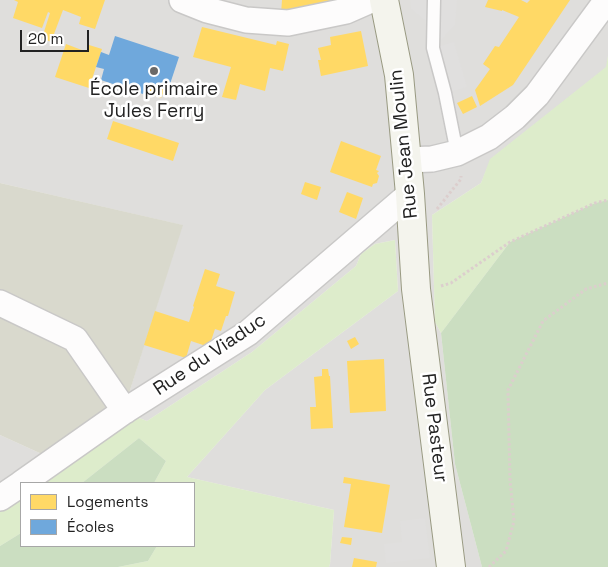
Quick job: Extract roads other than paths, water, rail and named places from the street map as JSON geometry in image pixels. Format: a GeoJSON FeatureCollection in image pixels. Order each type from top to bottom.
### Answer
{"type":"FeatureCollection","features":[{"type":"Feature","properties":{"kind":"main road","name":"Rue Jean Moulin"},"geometry":{"type":"LineString","coordinates":[[384,0],[399,75],[410,194],[416,289]]}},
{"type":"Feature","properties":{"kind":"main road","name":"Rue Pasteur"},"geometry":{"type":"LineString","coordinates":[[416,289],[451,567]]}},
{"type":"Feature","properties":{"kind":"street"},"geometry":{"type":"LineString","coordinates":[[182,0],[207,10],[246,20],[288,23],[346,11],[371,0]]}},
{"type":"Feature","properties":{"kind":"street"},"geometry":{"type":"LineString","coordinates":[[407,160],[432,159],[457,154],[489,136],[514,117],[537,95],[607,0]]}},
{"type":"Feature","properties":{"kind":"street","name":"Rue du Viaduc"},"geometry":{"type":"LineString","coordinates":[[23,482],[125,411],[248,333],[410,194]]}},
{"type":"Feature","properties":{"kind":"street"},"geometry":{"type":"LineString","coordinates":[[0,304],[75,339],[125,411]]}},
{"type":"Feature","properties":{"kind":"street","name":"Rue du Viaduc"},"geometry":{"type":"LineString","coordinates":[[0,498],[20,484]]}},
{"type":"Feature","properties":{"kind":"lane"},"geometry":{"type":"LineString","coordinates":[[434,0],[433,48],[445,93],[457,154]]}},
{"type":"Feature","properties":{"kind":"place","name":"École primaire Jules Ferry"},"geometry":{"type":"Point","coordinates":[154,71]}}]}
